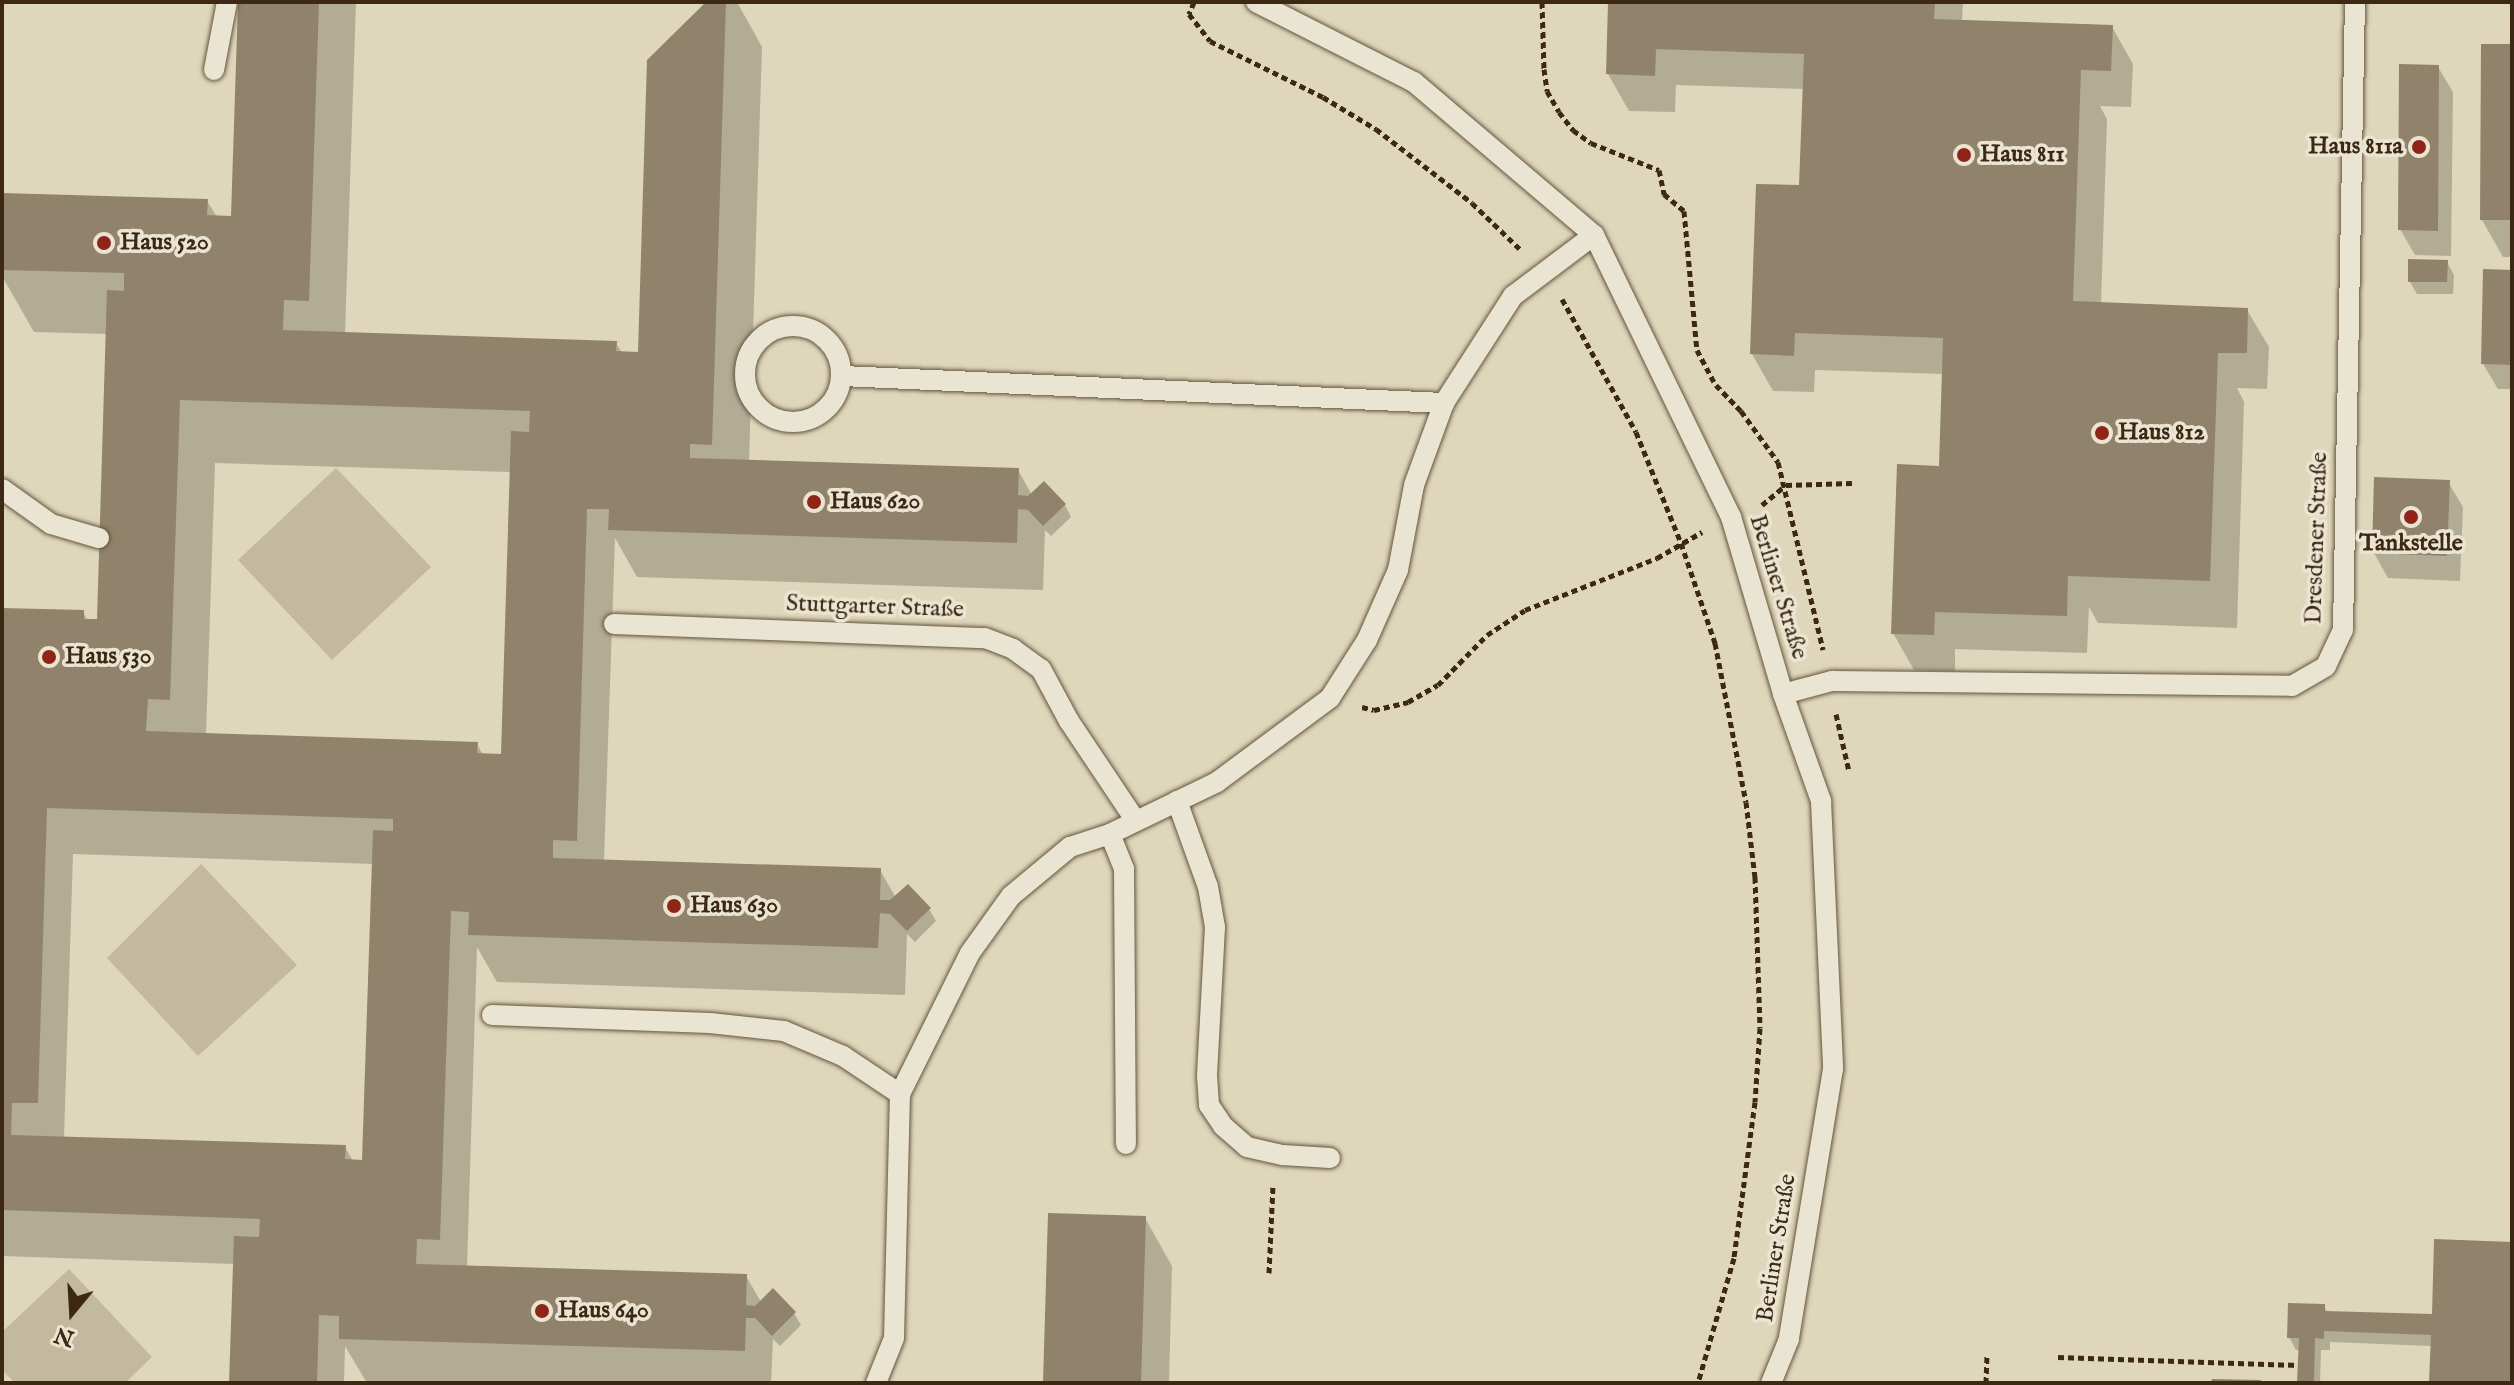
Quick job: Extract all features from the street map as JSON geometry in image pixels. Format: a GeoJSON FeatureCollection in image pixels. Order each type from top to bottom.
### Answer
{"type":"FeatureCollection","features":[{"type":"Feature","properties":{"kind":"lane"},"geometry":{"type":"LineString","coordinates":[[214,70],[227,2]]}},
{"type":"Feature","properties":{"kind":"lane","name":"Berliner Straße"},"geometry":{"type":"LineString","coordinates":[[1256,2],[1414,82],[1594,235],[1731,517],[1783,694],[1821,801],[1833,1069],[1789,1339],[1771,1383]]}},
{"type":"Feature","properties":{"kind":"lane","name":"Dresdener Straße"},"geometry":{"type":"LineString","coordinates":[[1783,694],[1832,681],[2292,686],[2326,666],[2343,630],[2355,2]]}},
{"type":"Feature","properties":{"kind":"lane"},"geometry":{"type":"LineString","coordinates":[[876,1383],[894,1338],[900,1094],[970,953],[1011,896],[1070,847],[1110,834],[1217,782],[1330,698],[1367,640],[1398,570],[1414,485],[1444,403],[1513,296],[1594,235]]}},
{"type":"Feature","properties":{"kind":"lane"},"geometry":{"type":"LineString","coordinates":[[785,326],[802,326],[820,333],[833,346],[842,376],[831,404],[808,421],[792,423],[762,411],[751,399],[744,379],[747,358],[755,343],[785,326]]}},
{"type":"Feature","properties":{"kind":"lane"},"geometry":{"type":"LineString","coordinates":[[842,376],[1444,403]]}},
{"type":"Feature","properties":{"kind":"lane"},"geometry":{"type":"LineString","coordinates":[[2,489],[51,524],[99,538]]}},
{"type":"Feature","properties":{"kind":"lane","name":"Stuttgarter Straße"},"geometry":{"type":"LineString","coordinates":[[614,624],[959,635],[999,643],[1041,669],[1069,721],[1136,821]]}},
{"type":"Feature","properties":{"kind":"lane"},"geometry":{"type":"LineString","coordinates":[[1177,801],[1208,887],[1215,927],[1207,1076],[1209,1105],[1223,1126],[1247,1147],[1274,1153],[1330,1158]]}},
{"type":"Feature","properties":{"kind":"lane"},"geometry":{"type":"LineString","coordinates":[[1110,834],[1124,869],[1126,1144]]}},
{"type":"Feature","properties":{"kind":"lane"},"geometry":{"type":"LineString","coordinates":[[492,1015],[710,1023],[784,1031],[843,1056],[900,1094]]}},
{"type":"Feature","properties":{"kind":"path"},"geometry":{"type":"LineString","coordinates":[[1194,2],[1189,14],[1210,41],[1323,97],[1388,137],[1472,203],[1543,273],[1572,312],[1636,432],[1681,543],[1715,643],[1736,737],[1755,877],[1760,1028],[1748,1169],[1734,1258],[1698,1383]]}},
{"type":"Feature","properties":{"kind":"path"},"geometry":{"type":"LineString","coordinates":[[1542,2],[1541,46],[1547,91],[1573,130],[1591,143],[1659,170],[1664,194],[1684,211],[1697,350],[1716,385],[1767,443],[1786,485],[1818,636],[1832,681],[1850,776]]}},
{"type":"Feature","properties":{"kind":"path"},"geometry":{"type":"LineString","coordinates":[[1330,698],[1374,710],[1408,702],[1438,685],[1487,635],[1525,610],[1617,575],[1731,517],[1768,503],[1786,485],[1852,483]]}},
{"type":"Feature","properties":{"kind":"path"},"geometry":{"type":"LineString","coordinates":[[1269,1273],[1274,1153]]}},
{"type":"Feature","properties":{"kind":"path"},"geometry":{"type":"LineString","coordinates":[[1986,1383],[1987,1355]]}},
{"type":"Feature","properties":{"kind":"path"},"geometry":{"type":"LineString","coordinates":[[2058,1357],[2298,1365]]}},
{"type":"Feature","properties":{"kind":"shaded area"},"geometry":{"type":"Polygon","coordinates":[[[336,468],[431,567],[332,660],[238,560],[336,468]]]}},
{"type":"Feature","properties":{"kind":"shaded area"},"geometry":{"type":"Polygon","coordinates":[[[201,864],[297,965],[198,1056],[107,958],[201,864]]]}},
{"type":"Feature","properties":{"kind":"shaded area"},"geometry":{"type":"Polygon","coordinates":[[[69,1269],[152,1357],[125,1383],[15,1383],[2,1370],[2,1332],[69,1269]]]}},
{"type":"Feature","properties":{"kind":"building"},"geometry":{"type":"Polygon","coordinates":[[[238,2],[319,2],[309,301],[284,300],[283,330],[617,341],[616,351],[638,352],[647,60],[706,2],[726,2],[712,445],[690,444],[690,458],[1019,468],[1018,495],[1028,496],[1044,481],[1066,504],[1043,526],[1028,510],[1018,509],[1017,543],[608,530],[609,509],[587,509],[577,841],[553,840],[553,858],[881,868],[880,900],[890,900],[908,884],[931,908],[907,931],[890,914],[880,913],[878,948],[468,935],[469,912],[451,911],[440,1240],[417,1239],[416,1264],[747,1274],[746,1305],[755,1306],[773,1288],[796,1312],[772,1336],[755,1318],[746,1318],[745,1351],[339,1339],[339,1316],[319,1315],[317,1383],[229,1383],[234,1236],[259,1237],[260,1219],[2,1210],[2,608],[84,610],[84,619],[97,619],[107,290],[124,291],[124,273],[2,270],[2,193],[208,199],[207,215],[231,216],[238,2]],[[180,400],[170,700],[148,699],[146,731],[478,742],[477,753],[501,754],[511,431],[529,432],[530,411],[180,400]],[[47,808],[38,1103],[12,1103],[11,1135],[346,1145],[345,1159],[362,1160],[373,830],[393,831],[393,819],[47,808]]]}},
{"type":"Feature","properties":{"kind":"building"},"geometry":{"type":"Polygon","coordinates":[[[1608,2],[1935,2],[1934,19],[2113,25],[2111,71],[2081,70],[2073,301],[2248,308],[2247,353],[2218,353],[2210,581],[2068,576],[2067,616],[1935,612],[1934,635],[1891,634],[1897,464],[1939,466],[1943,338],[1795,333],[1794,356],[1750,354],[1756,184],[1799,185],[1804,54],[1656,49],[1655,76],[1606,74],[1608,2]]]}},
{"type":"Feature","properties":{"kind":"building"},"geometry":{"type":"Polygon","coordinates":[[[2481,44],[2512,44],[2512,220],[2480,220],[2481,44]]]}},
{"type":"Feature","properties":{"kind":"building","name":"Haus 811a"},"geometry":{"type":"Polygon","coordinates":[[[2399,64],[2439,65],[2438,231],[2398,230],[2399,64]]]}},
{"type":"Feature","properties":{"kind":"building"},"geometry":{"type":"Polygon","coordinates":[[[2408,259],[2448,260],[2447,282],[2408,282],[2408,259]]]}},
{"type":"Feature","properties":{"kind":"building"},"geometry":{"type":"Polygon","coordinates":[[[2483,269],[2512,270],[2512,365],[2481,364],[2483,269]]]}},
{"type":"Feature","properties":{"kind":"building","name":"Tankstelle"},"geometry":{"type":"Polygon","coordinates":[[[2374,477],[2450,480],[2447,556],[2372,553],[2374,477]]]}},
{"type":"Feature","properties":{"kind":"building"},"geometry":{"type":"Polygon","coordinates":[[[1048,1213],[1146,1216],[1141,1383],[1043,1383],[1048,1213]]]}},
{"type":"Feature","properties":{"kind":"building"},"geometry":{"type":"Polygon","coordinates":[[[2434,1239],[2512,1242],[2512,1383],[2429,1382],[2431,1335],[2324,1331],[2324,1339],[2315,1338],[2314,1383],[2297,1383],[2299,1338],[2287,1338],[2288,1303],[2325,1304],[2325,1311],[2432,1314],[2434,1239]]]}},
{"type":"Feature","properties":{"kind":"building"},"geometry":{"type":"Polygon","coordinates":[[[2212,1379],[2261,1380],[2261,1383],[2211,1383],[2212,1379]]]}},
{"type":"Feature","properties":{"kind":"place","name":"Haus 811a"},"geometry":{"type":"Point","coordinates":[2419,147]}},
{"type":"Feature","properties":{"kind":"place","name":"Haus 811"},"geometry":{"type":"Point","coordinates":[1964,155]}},
{"type":"Feature","properties":{"kind":"place","name":"Haus 520"},"geometry":{"type":"Point","coordinates":[104,243]}},
{"type":"Feature","properties":{"kind":"place","name":"Haus 812"},"geometry":{"type":"Point","coordinates":[2102,433]}},
{"type":"Feature","properties":{"kind":"place","name":"Haus 620"},"geometry":{"type":"Point","coordinates":[814,502]}},
{"type":"Feature","properties":{"kind":"place","name":"Tankstelle"},"geometry":{"type":"Point","coordinates":[2411,517]}},
{"type":"Feature","properties":{"kind":"place","name":"Haus 530"},"geometry":{"type":"Point","coordinates":[49,657]}},
{"type":"Feature","properties":{"kind":"place","name":"Haus 630"},"geometry":{"type":"Point","coordinates":[674,906]}},
{"type":"Feature","properties":{"kind":"place","name":"Haus 640"},"geometry":{"type":"Point","coordinates":[542,1311]}}]}
